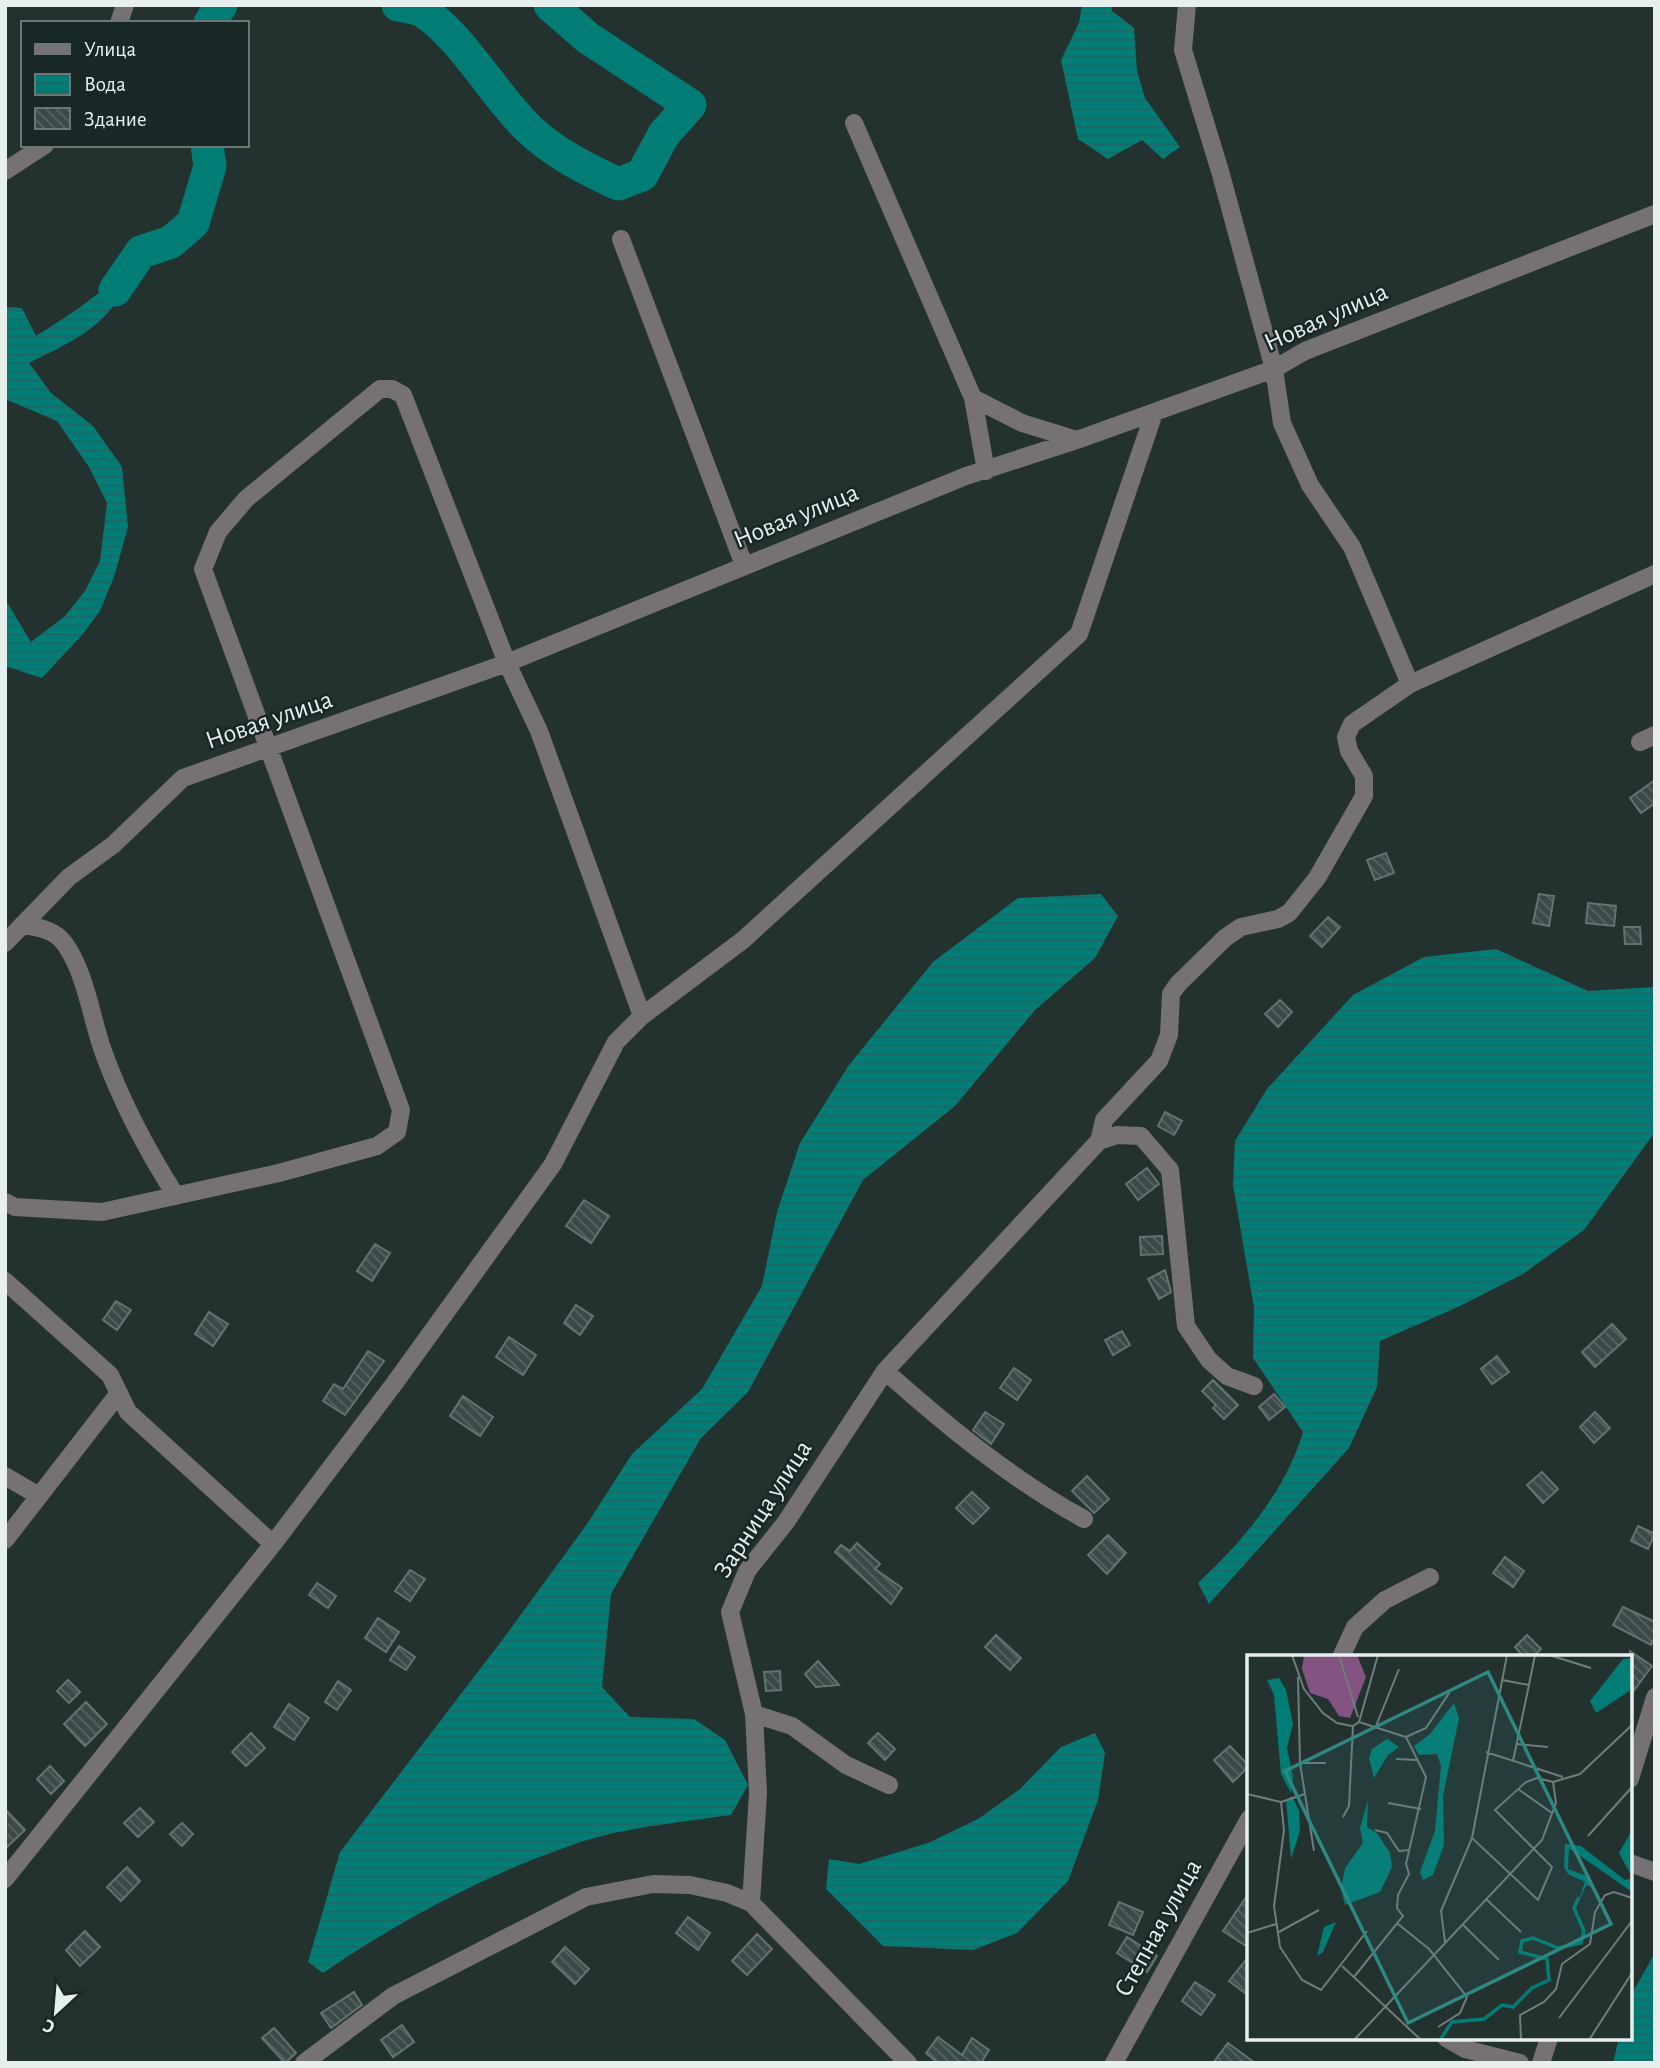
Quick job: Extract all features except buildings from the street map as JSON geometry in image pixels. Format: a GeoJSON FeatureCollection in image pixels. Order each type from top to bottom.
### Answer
{"type":"FeatureCollection","features":[{"type":"Feature","properties":{"kind":"street"},"geometry":{"type":"LineString","coordinates":[[1186,5],[1183,50],[1220,171],[1274,369],[1282,423],[1310,485],[1352,547],[1410,684]]}},
{"type":"Feature","properties":{"kind":"street"},"geometry":{"type":"LineString","coordinates":[[854,123],[973,398],[986,471]]}},
{"type":"Feature","properties":{"kind":"street"},"geometry":{"type":"LineString","coordinates":[[5,171],[42,147]]}},
{"type":"Feature","properties":{"kind":"street","name":"Новая улица"},"geometry":{"type":"LineString","coordinates":[[5,943],[69,877],[113,845],[183,778],[609,624],[744,565],[986,471],[1274,369],[1305,351],[1655,214]]}},
{"type":"Feature","properties":{"kind":"street"},"geometry":{"type":"LineString","coordinates":[[621,239],[744,565]]}},
{"type":"Feature","properties":{"kind":"street"},"geometry":{"type":"LineString","coordinates":[[5,1202],[15,1207],[102,1212],[377,1146],[397,1132],[401,1110],[203,569],[218,532],[246,499],[380,389],[392,389],[403,395],[507,663],[539,731],[642,1016]]}},
{"type":"Feature","properties":{"kind":"street"},"geometry":{"type":"LineString","coordinates":[[973,398],[1022,423],[1077,440]]}},
{"type":"Feature","properties":{"kind":"street"},"geometry":{"type":"LineString","coordinates":[[5,1879],[274,1544],[394,1384],[553,1164],[615,1042],[642,1016],[743,940],[1079,634],[1154,413]]}},
{"type":"Feature","properties":{"kind":"street","name":"Зарница улица"},"geometry":{"type":"LineString","coordinates":[[751,1903],[758,1793],[754,1714],[730,1612],[747,1571],[786,1522],[885,1371],[1099,1141],[1104,1120],[1159,1061],[1169,1035],[1171,994],[1178,984],[1225,937],[1241,927],[1278,919],[1289,913],[1317,878],[1364,796],[1364,776],[1349,751],[1346,737],[1352,724],[1410,684],[1655,574]]}},
{"type":"Feature","properties":{"kind":"street"},"geometry":{"type":"LineString","coordinates":[[22,925],[46,929],[65,943],[79,974],[104,1053],[156,1164],[176,1196]]}},
{"type":"Feature","properties":{"kind":"street"},"geometry":{"type":"LineString","coordinates":[[1099,1141],[1117,1135],[1141,1136],[1170,1170],[1186,1326],[1209,1360],[1227,1376],[1254,1386]]}},
{"type":"Feature","properties":{"kind":"street"},"geometry":{"type":"LineString","coordinates":[[5,1281],[110,1375],[128,1412],[274,1544]]}},
{"type":"Feature","properties":{"kind":"street"},"geometry":{"type":"LineString","coordinates":[[885,1371],[948,1426],[1047,1498],[1084,1519]]}},
{"type":"Feature","properties":{"kind":"street"},"geometry":{"type":"LineString","coordinates":[[5,1540],[119,1393]]}},
{"type":"Feature","properties":{"kind":"street"},"geometry":{"type":"LineString","coordinates":[[5,1476],[39,1496]]}},
{"type":"Feature","properties":{"kind":"street"},"geometry":{"type":"LineString","coordinates":[[1342,1655],[1355,1627],[1385,1601],[1430,1577]]}},
{"type":"Feature","properties":{"kind":"street"},"geometry":{"type":"LineString","coordinates":[[1632,1772],[1655,1697]]}},
{"type":"Feature","properties":{"kind":"street"},"geometry":{"type":"LineString","coordinates":[[754,1714],[792,1726],[846,1765],[890,1785]]}},
{"type":"Feature","properties":{"kind":"street","name":"Степная улица"},"geometry":{"type":"LineString","coordinates":[[1114,2063],[1247,1823]]}},
{"type":"Feature","properties":{"kind":"street"},"geometry":{"type":"LineString","coordinates":[[1632,1864],[1655,1872]]}},
{"type":"Feature","properties":{"kind":"street"},"geometry":{"type":"LineString","coordinates":[[304,2063],[393,1997],[586,1897],[653,1884],[690,1885],[727,1892],[751,1903],[908,2063]]}},
{"type":"Feature","properties":{"kind":"street"},"geometry":{"type":"LineString","coordinates":[[1449,2040],[1465,2049],[1520,2063]]}},
{"type":"Feature","properties":{"kind":"street"},"geometry":{"type":"LineString","coordinates":[[1541,2063],[1548,2040]]}},
{"type":"Feature","properties":{"kind":"water"},"geometry":{"type":"Polygon","coordinates":[[[1082,5],[1111,5],[1112,11],[1134,28],[1137,71],[1145,98],[1180,147],[1163,159],[1142,140],[1108,159],[1078,139],[1061,60],[1079,23],[1082,5]]]}},
{"type":"Feature","properties":{"kind":"water"},"geometry":{"type":"Polygon","coordinates":[[[141,252],[121,294],[99,321],[70,342],[29,363],[51,393],[93,426],[122,467],[128,527],[114,577],[100,611],[42,678],[5,666],[5,599],[31,642],[65,616],[85,591],[100,561],[107,503],[89,467],[57,421],[5,399],[5,307],[22,308],[36,336],[92,298],[118,277],[141,252]]]}},
{"type":"Feature","properties":{"kind":"water"},"geometry":{"type":"Polygon","coordinates":[[[1101,894],[1118,916],[1095,958],[1035,1010],[955,1106],[863,1180],[748,1392],[701,1438],[611,1594],[602,1687],[630,1717],[694,1719],[725,1740],[748,1785],[731,1815],[619,1832],[550,1853],[482,1882],[416,1915],[323,1973],[308,1962],[340,1852],[503,1639],[587,1524],[632,1454],[702,1389],[762,1286],[777,1212],[800,1143],[849,1065],[933,962],[1018,898],[1101,894]]]}},
{"type":"Feature","properties":{"kind":"water"},"geometry":{"type":"Polygon","coordinates":[[[1496,949],[1588,991],[1655,987],[1655,1132],[1584,1230],[1523,1274],[1458,1307],[1380,1341],[1377,1387],[1349,1448],[1209,1604],[1198,1583],[1231,1550],[1261,1514],[1285,1475],[1303,1432],[1253,1358],[1254,1308],[1233,1185],[1235,1141],[1267,1089],[1353,995],[1424,957],[1496,949]]]}},
{"type":"Feature","properties":{"kind":"water"},"geometry":{"type":"Polygon","coordinates":[[[1095,1733],[1105,1753],[1098,1800],[1068,1881],[1017,1933],[973,1950],[883,1946],[826,1889],[829,1859],[859,1864],[928,1843],[978,1819],[1020,1789],[1061,1747],[1095,1733]]]}},
{"type":"Feature","properties":{"kind":"water"},"geometry":{"type":"Polygon","coordinates":[[[1655,1953],[1655,2063],[1613,2063],[1619,2040],[1632,2040],[1632,1993],[1655,1953]]]}},
{"type":"Feature","properties":{"kind":"waterway"},"geometry":{"type":"LineString","coordinates":[[211,21],[221,5]]}},
{"type":"Feature","properties":{"kind":"waterway"},"geometry":{"type":"LineString","coordinates":[[398,5],[421,11],[438,23],[465,51],[515,115],[560,153],[618,184],[642,175],[664,134],[690,105],[588,38],[550,5]]}},
{"type":"Feature","properties":{"kind":"waterway"},"geometry":{"type":"LineString","coordinates":[[115,290],[141,252],[171,242],[193,223],[210,166],[207,147]]}}]}
